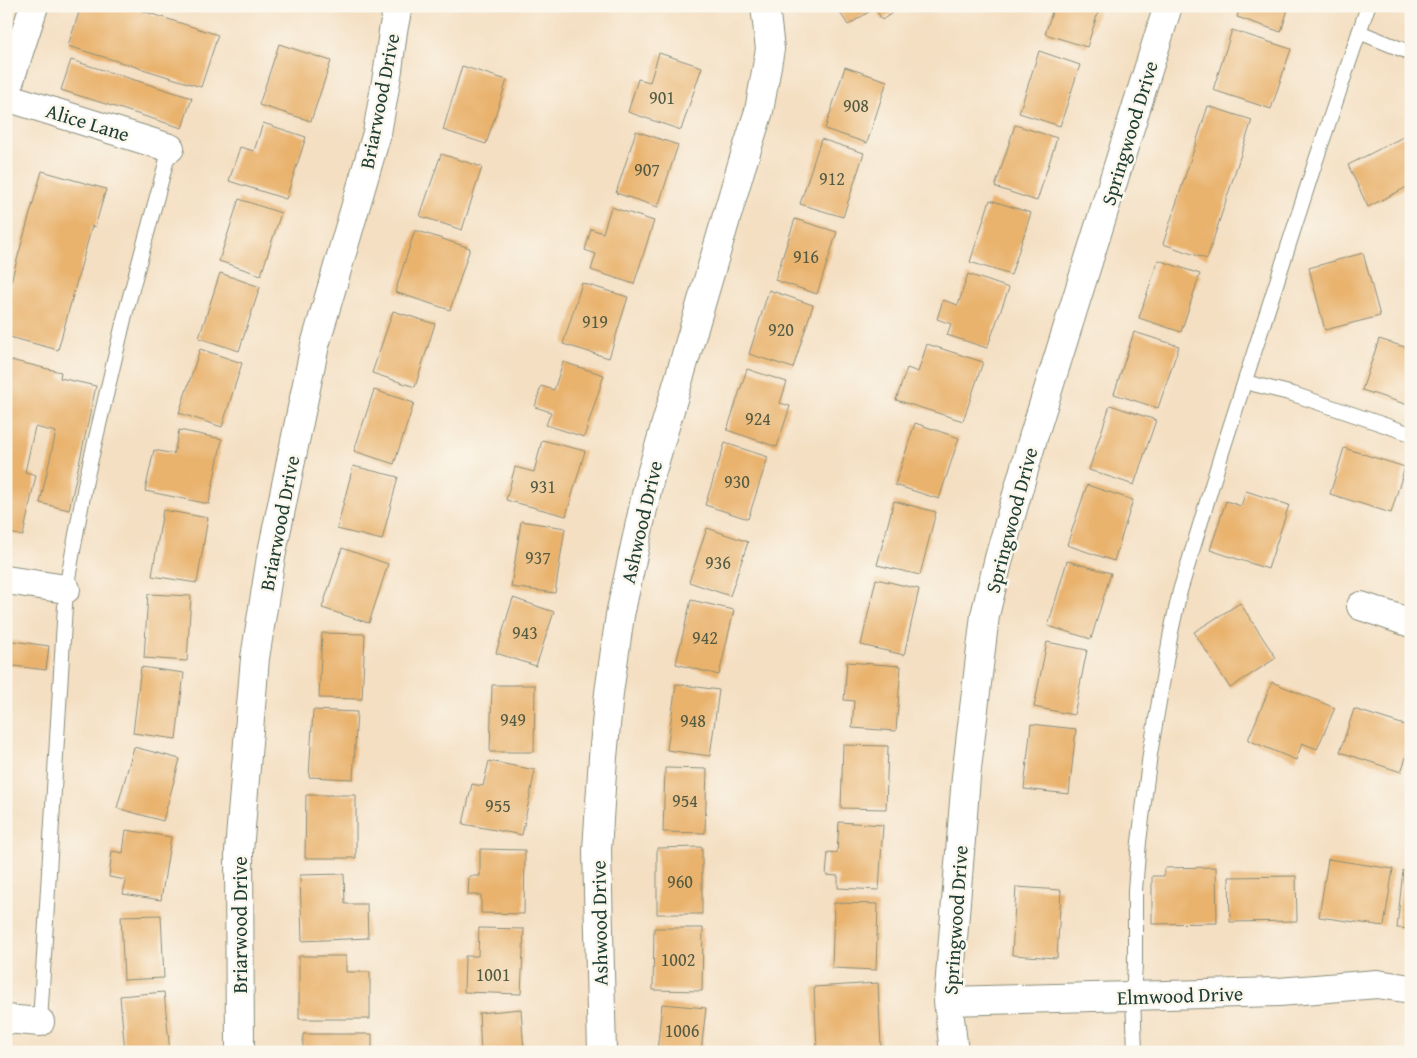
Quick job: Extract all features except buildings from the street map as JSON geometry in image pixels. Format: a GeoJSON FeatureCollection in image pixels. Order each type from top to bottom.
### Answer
{"type":"FeatureCollection","features":[{"type":"Feature","properties":{"kind":"street"},"geometry":{"type":"LineString","coordinates":[[6,92],[34,6]]}},
{"type":"Feature","properties":{"kind":"street","name":"Briarwood Drive"},"geometry":{"type":"LineString","coordinates":[[240,1052],[239,851],[257,649],[271,557],[315,345],[378,133],[398,6]]}},
{"type":"Feature","properties":{"kind":"street","name":"Ashwood Drive"},"geometry":{"type":"LineString","coordinates":[[602,1052],[597,850],[609,693],[620,615],[649,481],[759,111],[770,49],[765,6]]}},
{"type":"Feature","properties":{"kind":"street","name":"Springwood Drive"},"geometry":{"type":"LineString","coordinates":[[954,1052],[948,1001],[966,777],[986,615],[999,558],[1033,438],[1168,6]]}},
{"type":"Feature","properties":{"kind":"street","name":"Alice Lane"},"geometry":{"type":"LineString","coordinates":[[6,97],[170,148]]}},
{"type":"Feature","properties":{"kind":"street"},"geometry":{"type":"LineString","coordinates":[[6,580],[66,589]]}},
{"type":"Feature","properties":{"kind":"street"},"geometry":{"type":"LineString","coordinates":[[1361,606],[1411,623]]}},
{"type":"Feature","properties":{"kind":"street","name":"Elmwood Drive"},"geometry":{"type":"LineString","coordinates":[[948,1001],[1279,992],[1377,984],[1411,989]]}},
{"type":"Feature","properties":{"kind":"street"},"geometry":{"type":"LineString","coordinates":[[6,1019],[40,1022]]}},
{"type":"Feature","properties":{"kind":"lane"},"geometry":{"type":"LineString","coordinates":[[1135,1052],[1133,996],[1135,890],[1139,842],[1150,754],[1180,591],[1222,452],[1368,6]]}},
{"type":"Feature","properties":{"kind":"lane"},"geometry":{"type":"LineString","coordinates":[[1359,32],[1411,52]]}},
{"type":"Feature","properties":{"kind":"lane"},"geometry":{"type":"LineString","coordinates":[[40,1022],[66,589],[86,480],[126,315],[170,148]]}},
{"type":"Feature","properties":{"kind":"lane"},"geometry":{"type":"LineString","coordinates":[[1245,382],[1293,394],[1411,434]]}}]}
